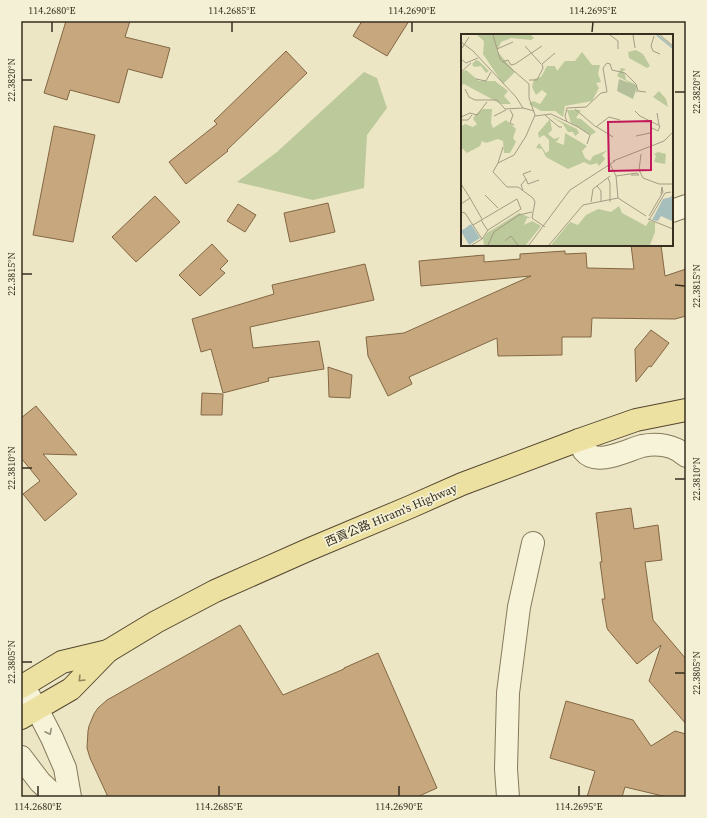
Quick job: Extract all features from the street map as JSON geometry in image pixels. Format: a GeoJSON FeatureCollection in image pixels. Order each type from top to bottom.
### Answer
{"type":"FeatureCollection","features":[{"type":"Feature","properties":{"kind":"main road","name":"西貢公路 Hiram's Highway"},"geometry":{"type":"LineString","coordinates":[[29,714],[71,689],[108,651],[156,622],[223,587],[462,484],[636,420],[686,410]]}},
{"type":"Feature","properties":{"kind":"main road","name":"西貢公路 Hiram's Highway"},"geometry":{"type":"LineString","coordinates":[[22,686],[62,662],[108,651]]}},
{"type":"Feature","properties":{"kind":"street"},"geometry":{"type":"LineString","coordinates":[[673,211],[686,206]]}},
{"type":"Feature","properties":{"kind":"street"},"geometry":{"type":"LineString","coordinates":[[579,440],[584,451],[599,458],[613,456],[642,446],[657,445],[674,448],[686,456]]}},
{"type":"Feature","properties":{"kind":"street"},"geometry":{"type":"LineString","coordinates":[[508,797],[506,768],[508,693],[518,608],[533,543]]}},
{"type":"Feature","properties":{"kind":"street"},"geometry":{"type":"LineString","coordinates":[[22,686],[29,714],[52,738],[65,768],[70,797]]}},
{"type":"Feature","properties":{"kind":"street"},"geometry":{"type":"LineString","coordinates":[[21,757],[40,782],[56,797]]}},
{"type":"Feature","properties":{"kind":"green space"},"geometry":{"type":"Polygon","coordinates":[[[364,72],[377,78],[387,108],[367,135],[364,188],[313,200],[237,182],[277,152],[364,72]]]}},
{"type":"Feature","properties":{"kind":"building"},"geometry":{"type":"Polygon","coordinates":[[[66,21],[130,21],[125,37],[170,48],[162,78],[128,69],[119,103],[70,90],[67,100],[44,93],[66,21]]]}},
{"type":"Feature","properties":{"kind":"building"},"geometry":{"type":"Polygon","coordinates":[[[362,21],[409,21],[387,56],[353,36],[362,21]]]}},
{"type":"Feature","properties":{"kind":"building"},"geometry":{"type":"Polygon","coordinates":[[[286,51],[307,73],[227,150],[228,151],[186,184],[169,162],[217,124],[214,121],[286,51]]]}},
{"type":"Feature","properties":{"kind":"building"},"geometry":{"type":"Polygon","coordinates":[[[54,126],[95,135],[73,242],[33,235],[54,126]]]}},
{"type":"Feature","properties":{"kind":"building"},"geometry":{"type":"Polygon","coordinates":[[[155,196],[180,222],[136,262],[112,237],[155,196]]]}},
{"type":"Feature","properties":{"kind":"building"},"geometry":{"type":"Polygon","coordinates":[[[328,203],[335,232],[290,242],[284,213],[328,203]]]}},
{"type":"Feature","properties":{"kind":"building"},"geometry":{"type":"Polygon","coordinates":[[[238,204],[256,215],[245,232],[227,221],[238,204]]]}},
{"type":"Feature","properties":{"kind":"building"},"geometry":{"type":"Polygon","coordinates":[[[212,244],[228,261],[220,269],[225,273],[200,296],[179,275],[212,244]]]}},
{"type":"Feature","properties":{"kind":"building"},"geometry":{"type":"Polygon","coordinates":[[[631,246],[661,246],[665,276],[686,269],[686,316],[675,319],[592,318],[591,337],[562,337],[562,355],[498,356],[497,338],[409,377],[412,384],[388,396],[368,356],[366,337],[404,333],[531,276],[421,286],[419,261],[484,255],[484,262],[520,259],[520,254],[565,251],[565,254],[586,253],[587,268],[634,269],[631,246]]]}},
{"type":"Feature","properties":{"kind":"building"},"geometry":{"type":"Polygon","coordinates":[[[365,264],[374,300],[250,327],[253,348],[319,341],[324,369],[268,378],[269,381],[223,393],[211,349],[201,352],[192,319],[274,294],[272,285],[365,264]]]}},
{"type":"Feature","properties":{"kind":"building"},"geometry":{"type":"Polygon","coordinates":[[[651,330],[669,343],[651,367],[649,366],[636,382],[635,349],[651,330]]]}},
{"type":"Feature","properties":{"kind":"building"},"geometry":{"type":"Polygon","coordinates":[[[328,367],[352,375],[350,398],[329,397],[328,367]]]}},
{"type":"Feature","properties":{"kind":"building"},"geometry":{"type":"Polygon","coordinates":[[[202,393],[223,394],[222,415],[201,415],[202,393]]]}},
{"type":"Feature","properties":{"kind":"building"},"geometry":{"type":"Polygon","coordinates":[[[36,406],[77,455],[43,454],[77,494],[45,521],[23,494],[40,481],[21,458],[21,418],[36,406]]]}},
{"type":"Feature","properties":{"kind":"building"},"geometry":{"type":"Polygon","coordinates":[[[631,508],[634,529],[658,525],[662,560],[645,562],[653,620],[686,659],[686,724],[649,681],[661,645],[637,664],[607,628],[602,599],[605,599],[596,513],[631,508]]]}},
{"type":"Feature","properties":{"kind":"building"},"geometry":{"type":"Polygon","coordinates":[[[240,625],[283,695],[378,653],[437,788],[417,797],[108,797],[87,748],[89,726],[98,708],[107,700],[240,625]]]}},
{"type":"Feature","properties":{"kind":"building"},"geometry":{"type":"Polygon","coordinates":[[[566,701],[633,720],[651,746],[675,731],[686,734],[686,797],[667,797],[625,787],[622,797],[587,797],[595,771],[550,758],[566,701]]]}}]}
